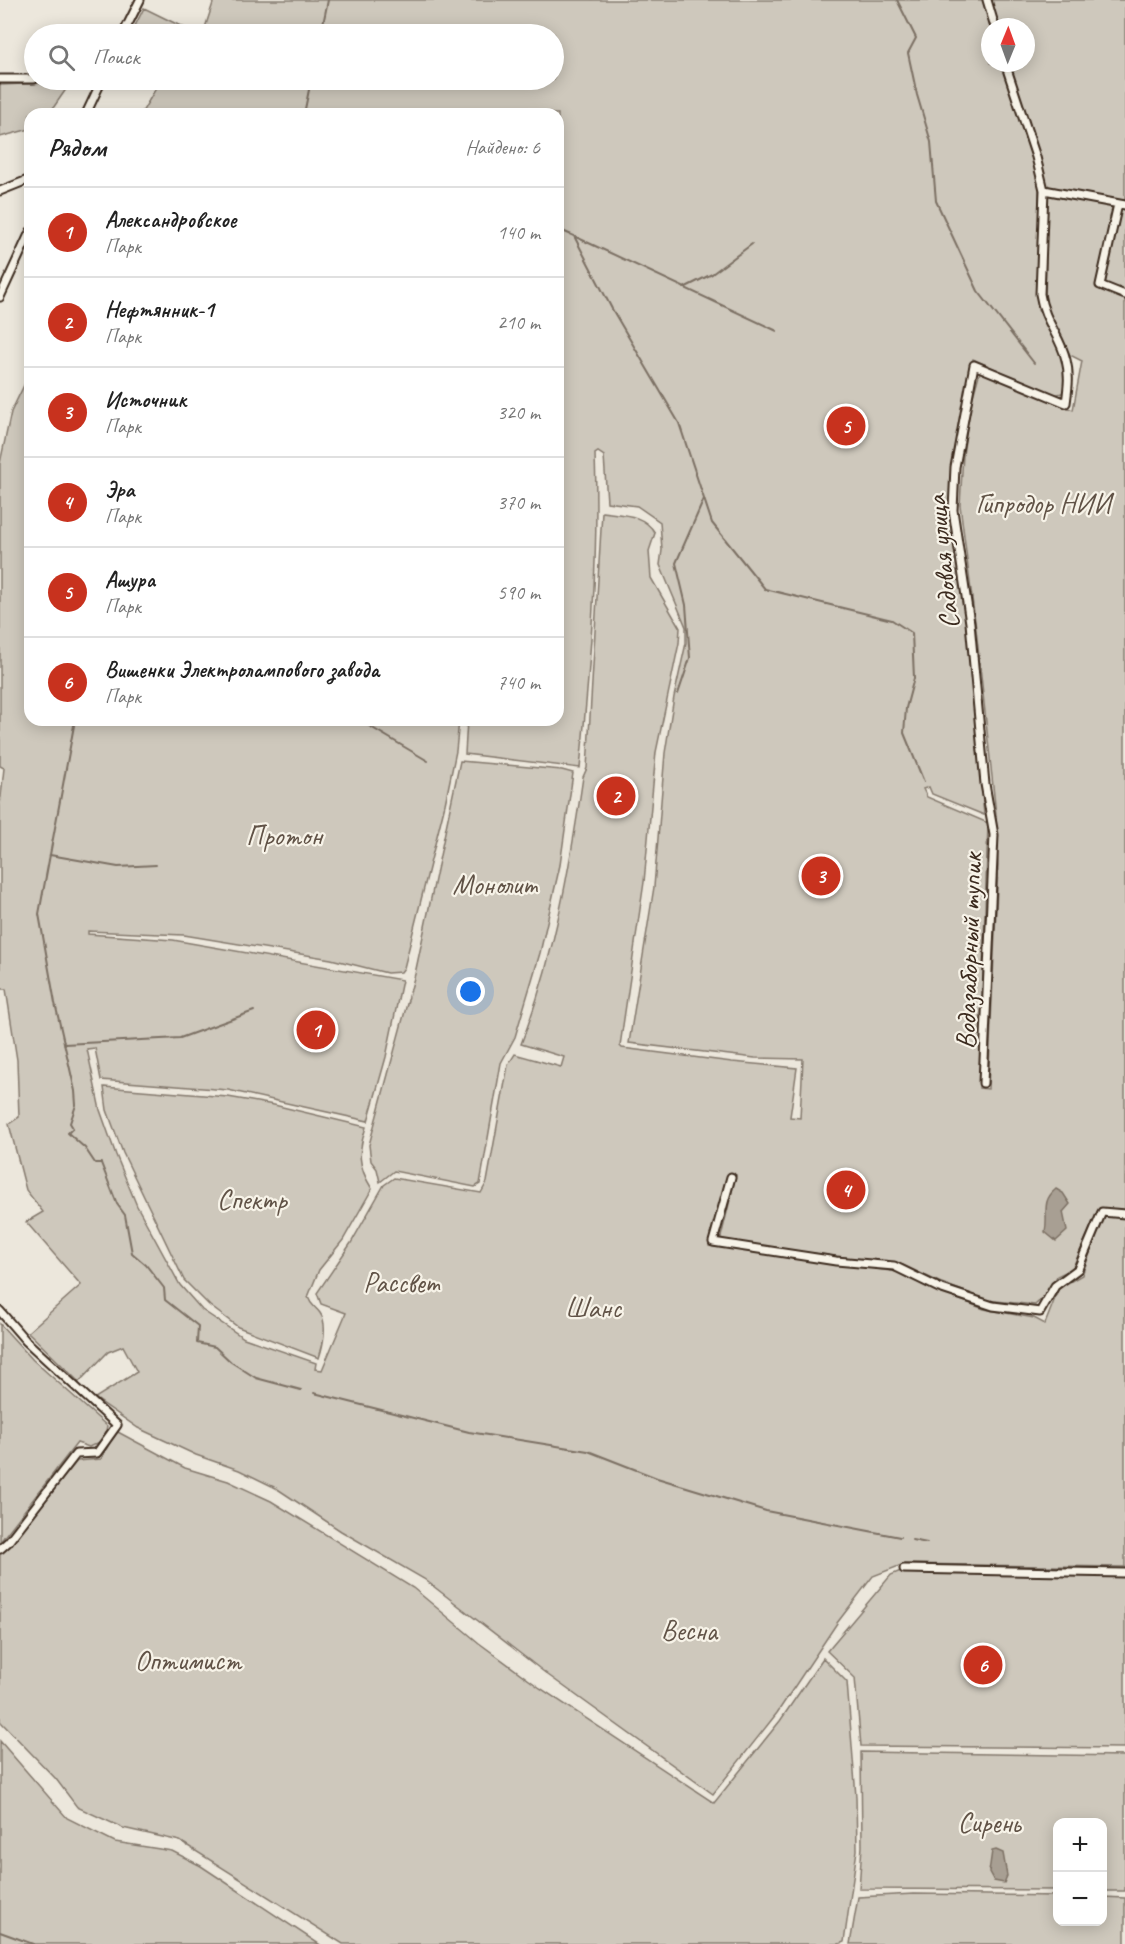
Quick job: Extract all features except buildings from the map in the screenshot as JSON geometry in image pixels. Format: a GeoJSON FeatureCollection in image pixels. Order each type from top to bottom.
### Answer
{"type":"FeatureCollection","features":[{"type":"Feature","properties":{"kind":"street"},"geometry":{"type":"LineString","coordinates":[[128,24],[140,0]]}},
{"type":"Feature","properties":{"kind":"street"},"geometry":{"type":"LineString","coordinates":[[987,0],[992,18]]}},
{"type":"Feature","properties":{"kind":"street"},"geometry":{"type":"LineString","coordinates":[[1008,72],[1036,157],[1044,190],[1121,204],[1100,285],[1125,295]]}},
{"type":"Feature","properties":{"kind":"street"},"geometry":{"type":"LineString","coordinates":[[0,79],[24,79]]}},
{"type":"Feature","properties":{"kind":"street"},"geometry":{"type":"LineString","coordinates":[[89,108],[97,90]]}},
{"type":"Feature","properties":{"kind":"street"},"geometry":{"type":"LineString","coordinates":[[0,191],[24,181]]}},
{"type":"Feature","properties":{"kind":"street","name":"Садовая улица"},"geometry":{"type":"LineString","coordinates":[[992,820],[985,784],[970,623],[953,510],[955,467],[974,365],[1066,403],[1069,378],[1066,358],[1042,311],[1040,294],[1044,190]]}},
{"type":"Feature","properties":{"kind":"street"},"geometry":{"type":"LineString","coordinates":[[0,297],[24,245]]}},
{"type":"Feature","properties":{"kind":"street","name":"Водазаборный тупик"},"geometry":{"type":"LineString","coordinates":[[983,1083],[993,869],[992,820]]}},
{"type":"Feature","properties":{"kind":"street"},"geometry":{"type":"LineString","coordinates":[[731,1177],[713,1242],[836,1261],[894,1266],[939,1288],[993,1306],[1040,1312],[1055,1286],[1078,1269],[1102,1212],[1125,1214]]}},
{"type":"Feature","properties":{"kind":"street"},"geometry":{"type":"LineString","coordinates":[[0,1311],[26,1341],[117,1425],[97,1453],[76,1454],[8,1542],[0,1549]]}},
{"type":"Feature","properties":{"kind":"street"},"geometry":{"type":"LineString","coordinates":[[904,1569],[1125,1573]]}},
{"type":"Feature","properties":{"kind":"green space"},"geometry":{"type":"Polygon","coordinates":[[[214,0],[1125,0],[1125,201],[1047,186],[1039,190],[1038,309],[1063,358],[1065,386],[1062,393],[1054,395],[973,359],[954,458],[951,508],[965,607],[984,815],[932,794],[929,787],[923,789],[927,797],[988,823],[979,1088],[988,1089],[998,866],[996,814],[960,505],[969,411],[980,371],[1073,410],[1082,361],[1070,355],[1045,308],[1047,194],[1113,205],[1097,288],[1125,297],[1125,1210],[1099,1209],[1072,1269],[1057,1276],[1050,1291],[1035,1305],[986,1300],[903,1265],[720,1241],[736,1175],[730,1175],[709,1246],[898,1272],[932,1289],[984,1309],[1034,1318],[1045,1324],[1059,1288],[1082,1275],[1104,1215],[1125,1217],[1125,1567],[904,1564],[873,1576],[837,1623],[777,1713],[713,1794],[548,1675],[424,1579],[341,1531],[276,1488],[138,1428],[95,1398],[137,1372],[123,1346],[108,1352],[79,1382],[28,1332],[81,1285],[26,1222],[43,1212],[26,1190],[9,1124],[19,1117],[17,1060],[6,989],[0,989],[0,806],[4,768],[0,766],[0,463],[11,412],[24,385],[24,726],[458,726],[456,751],[445,804],[404,968],[401,972],[387,973],[331,959],[184,935],[88,931],[88,934],[173,940],[402,980],[386,1057],[368,1121],[228,1090],[101,1080],[95,1048],[87,1049],[100,1110],[137,1206],[180,1285],[202,1310],[244,1338],[316,1363],[315,1369],[322,1370],[346,1313],[321,1304],[317,1293],[351,1243],[384,1185],[394,1178],[481,1193],[487,1182],[508,1065],[515,1054],[561,1067],[564,1057],[521,1044],[552,946],[583,777],[587,768],[602,512],[639,519],[655,533],[649,551],[651,578],[680,628],[679,643],[656,752],[644,882],[620,1046],[732,1062],[797,1068],[790,1117],[800,1118],[803,1059],[755,1058],[629,1043],[654,887],[665,753],[686,643],[686,627],[660,565],[662,550],[660,522],[637,506],[607,502],[604,456],[598,452],[595,454],[596,533],[593,611],[580,768],[465,754],[467,726],[564,726],[564,108],[144,108],[155,90],[564,90],[564,24],[206,24],[214,0]]]}},
{"type":"Feature","properties":{"kind":"green space"},"geometry":{"type":"Polygon","coordinates":[[[144,8],[177,24],[136,24],[144,8]]]}},
{"type":"Feature","properties":{"kind":"green space"},"geometry":{"type":"Polygon","coordinates":[[[24,84],[24,90],[66,90],[53,108],[24,108],[24,131],[0,137],[0,85],[24,84]]]}},
{"type":"Feature","properties":{"kind":"green space"},"geometry":{"type":"Polygon","coordinates":[[[1121,208],[1125,209],[1125,291],[1105,283],[1121,208]]]}},
{"type":"Feature","properties":{"kind":"green space","name":"Монолит"},"geometry":{"type":"Polygon","coordinates":[[[460,761],[562,770],[573,773],[560,865],[540,953],[515,1037],[501,1063],[480,1184],[475,1187],[394,1171],[380,1182],[377,1169],[371,1161],[369,1145],[415,974],[460,761]]]}},
{"type":"Feature","properties":{"kind":"green space","name":"Спектр"},"geometry":{"type":"Polygon","coordinates":[[[104,1087],[228,1097],[274,1105],[366,1127],[360,1158],[372,1189],[343,1240],[319,1270],[308,1297],[320,1313],[324,1323],[319,1358],[238,1327],[210,1306],[184,1280],[123,1153],[107,1110],[104,1087]]]}},
{"type":"Feature","properties":{"kind":"green space"},"geometry":{"type":"Polygon","coordinates":[[[0,1324],[33,1360],[107,1426],[104,1440],[89,1447],[77,1443],[0,1542],[0,1324]]]}},
{"type":"Feature","properties":{"kind":"green space","name":"Оптимист"},"geometry":{"type":"Polygon","coordinates":[[[116,1431],[185,1468],[228,1481],[271,1501],[413,1588],[479,1643],[540,1688],[714,1803],[780,1721],[823,1658],[847,1682],[856,1797],[857,1850],[844,1942],[839,1944],[343,1944],[180,1841],[123,1828],[77,1807],[56,1779],[0,1721],[0,1554],[10,1545],[77,1461],[101,1459],[116,1431]]]}},
{"type":"Feature","properties":{"kind":"green space"},"geometry":{"type":"Polygon","coordinates":[[[903,1570],[1125,1575],[1125,1748],[861,1746],[855,1678],[827,1651],[891,1575],[903,1570]]]}},
{"type":"Feature","properties":{"kind":"green space"},"geometry":{"type":"Polygon","coordinates":[[[0,1741],[67,1818],[115,1842],[172,1851],[201,1866],[319,1944],[0,1944],[0,1741]]]}},
{"type":"Feature","properties":{"kind":"green space","name":"Сирень"},"geometry":{"type":"Polygon","coordinates":[[[861,1752],[1125,1756],[1125,1891],[1107,1891],[1107,1818],[1053,1818],[1053,1890],[859,1889],[862,1846],[861,1752]]]}},
{"type":"Feature","properties":{"kind":"green space"},"geometry":{"type":"Polygon","coordinates":[[[914,1894],[1053,1896],[1053,1926],[1107,1926],[1107,1897],[1125,1898],[1125,1944],[850,1944],[858,1897],[914,1894]]]}},
{"type":"Feature","properties":{"kind":"shaded area"},"geometry":{"type":"Polygon","coordinates":[[[1056,1189],[1063,1193],[1070,1204],[1063,1212],[1067,1231],[1056,1241],[1045,1232],[1048,1199],[1056,1189]]]}},
{"type":"Feature","properties":{"kind":"shaded area"},"geometry":{"type":"Polygon","coordinates":[[[992,1851],[1003,1853],[1007,1876],[1004,1883],[994,1881],[989,1872],[992,1851]]]}},
{"type":"Feature","properties":{"kind":"waterway"},"geometry":{"type":"LineString","coordinates":[[323,24],[328,0]]}},
{"type":"Feature","properties":{"kind":"waterway"},"geometry":{"type":"LineString","coordinates":[[897,0],[916,38],[908,53],[931,142],[936,201],[978,291],[1034,363]]}},
{"type":"Feature","properties":{"kind":"waterway"},"geometry":{"type":"LineString","coordinates":[[305,108],[309,90]]}},
{"type":"Feature","properties":{"kind":"waterway"},"geometry":{"type":"LineString","coordinates":[[564,232],[574,236],[612,309],[679,423],[712,523],[765,589],[892,620],[912,633],[914,678],[906,708],[904,733],[924,782]]}},
{"type":"Feature","properties":{"kind":"waterway"},"geometry":{"type":"LineString","coordinates":[[576,237],[777,331]]}},
{"type":"Feature","properties":{"kind":"waterway"},"geometry":{"type":"LineString","coordinates":[[684,288],[712,274],[752,244]]}},
{"type":"Feature","properties":{"kind":"waterway"},"geometry":{"type":"LineString","coordinates":[[678,694],[690,658],[686,605],[676,563],[704,499]]}},
{"type":"Feature","properties":{"kind":"waterway"},"geometry":{"type":"LineString","coordinates":[[74,726],[39,914],[55,1003],[75,1091],[76,1105],[70,1123],[73,1128],[68,1133],[85,1148],[95,1163],[101,1163],[117,1204],[125,1215],[132,1253],[146,1265],[164,1288],[165,1300],[198,1326],[197,1343],[215,1347],[231,1362],[256,1378],[301,1390]]}},
{"type":"Feature","properties":{"kind":"waterway"},"geometry":{"type":"LineString","coordinates":[[369,726],[428,761]]}},
{"type":"Feature","properties":{"kind":"waterway"},"geometry":{"type":"LineString","coordinates":[[50,855],[118,867],[156,865]]}},
{"type":"Feature","properties":{"kind":"waterway"},"geometry":{"type":"LineString","coordinates":[[64,1044],[180,1038],[254,1011]]}},
{"type":"Feature","properties":{"kind":"waterway"},"geometry":{"type":"LineString","coordinates":[[314,1393],[469,1432],[588,1451],[657,1478],[766,1511],[900,1537]]}},
{"type":"Feature","properties":{"kind":"waterway"},"geometry":{"type":"LineString","coordinates":[[912,1540],[927,1543]]}},
{"type":"Feature","properties":{"kind":"waterway"},"geometry":{"type":"LineString","coordinates":[[0,1932],[33,1944]]}},
{"type":"Feature","properties":{"kind":"place","name":"Ашура"},"geometry":{"type":"Point","coordinates":[846,426]}},
{"type":"Feature","properties":{"kind":"place","name":"Нефтянник-1"},"geometry":{"type":"Point","coordinates":[616,796]}},
{"type":"Feature","properties":{"kind":"place","name":"Источник"},"geometry":{"type":"Point","coordinates":[821,876]}},
{"type":"Feature","properties":{"kind":"place","name":"Александровское"},"geometry":{"type":"Point","coordinates":[316,1030]}},
{"type":"Feature","properties":{"kind":"place","name":"Эра"},"geometry":{"type":"Point","coordinates":[846,1190]}},
{"type":"Feature","properties":{"kind":"place","name":"Вишенки Электролампового завода"},"geometry":{"type":"Point","coordinates":[983,1665]}},
{"type":"Feature","properties":{"kind":"park label","name":"Гипродор НИИ"},"geometry":{"type":"Point","coordinates":[1043,503]}},
{"type":"Feature","properties":{"kind":"park label","name":"Протон"},"geometry":{"type":"Point","coordinates":[284,835]}},
{"type":"Feature","properties":{"kind":"park label","name":"Рассвет"},"geometry":{"type":"Point","coordinates":[401,1282]}},
{"type":"Feature","properties":{"kind":"park label","name":"Шанс"},"geometry":{"type":"Point","coordinates":[593,1307]}},
{"type":"Feature","properties":{"kind":"park label","name":"Весна"},"geometry":{"type":"Point","coordinates":[689,1630]}}]}
